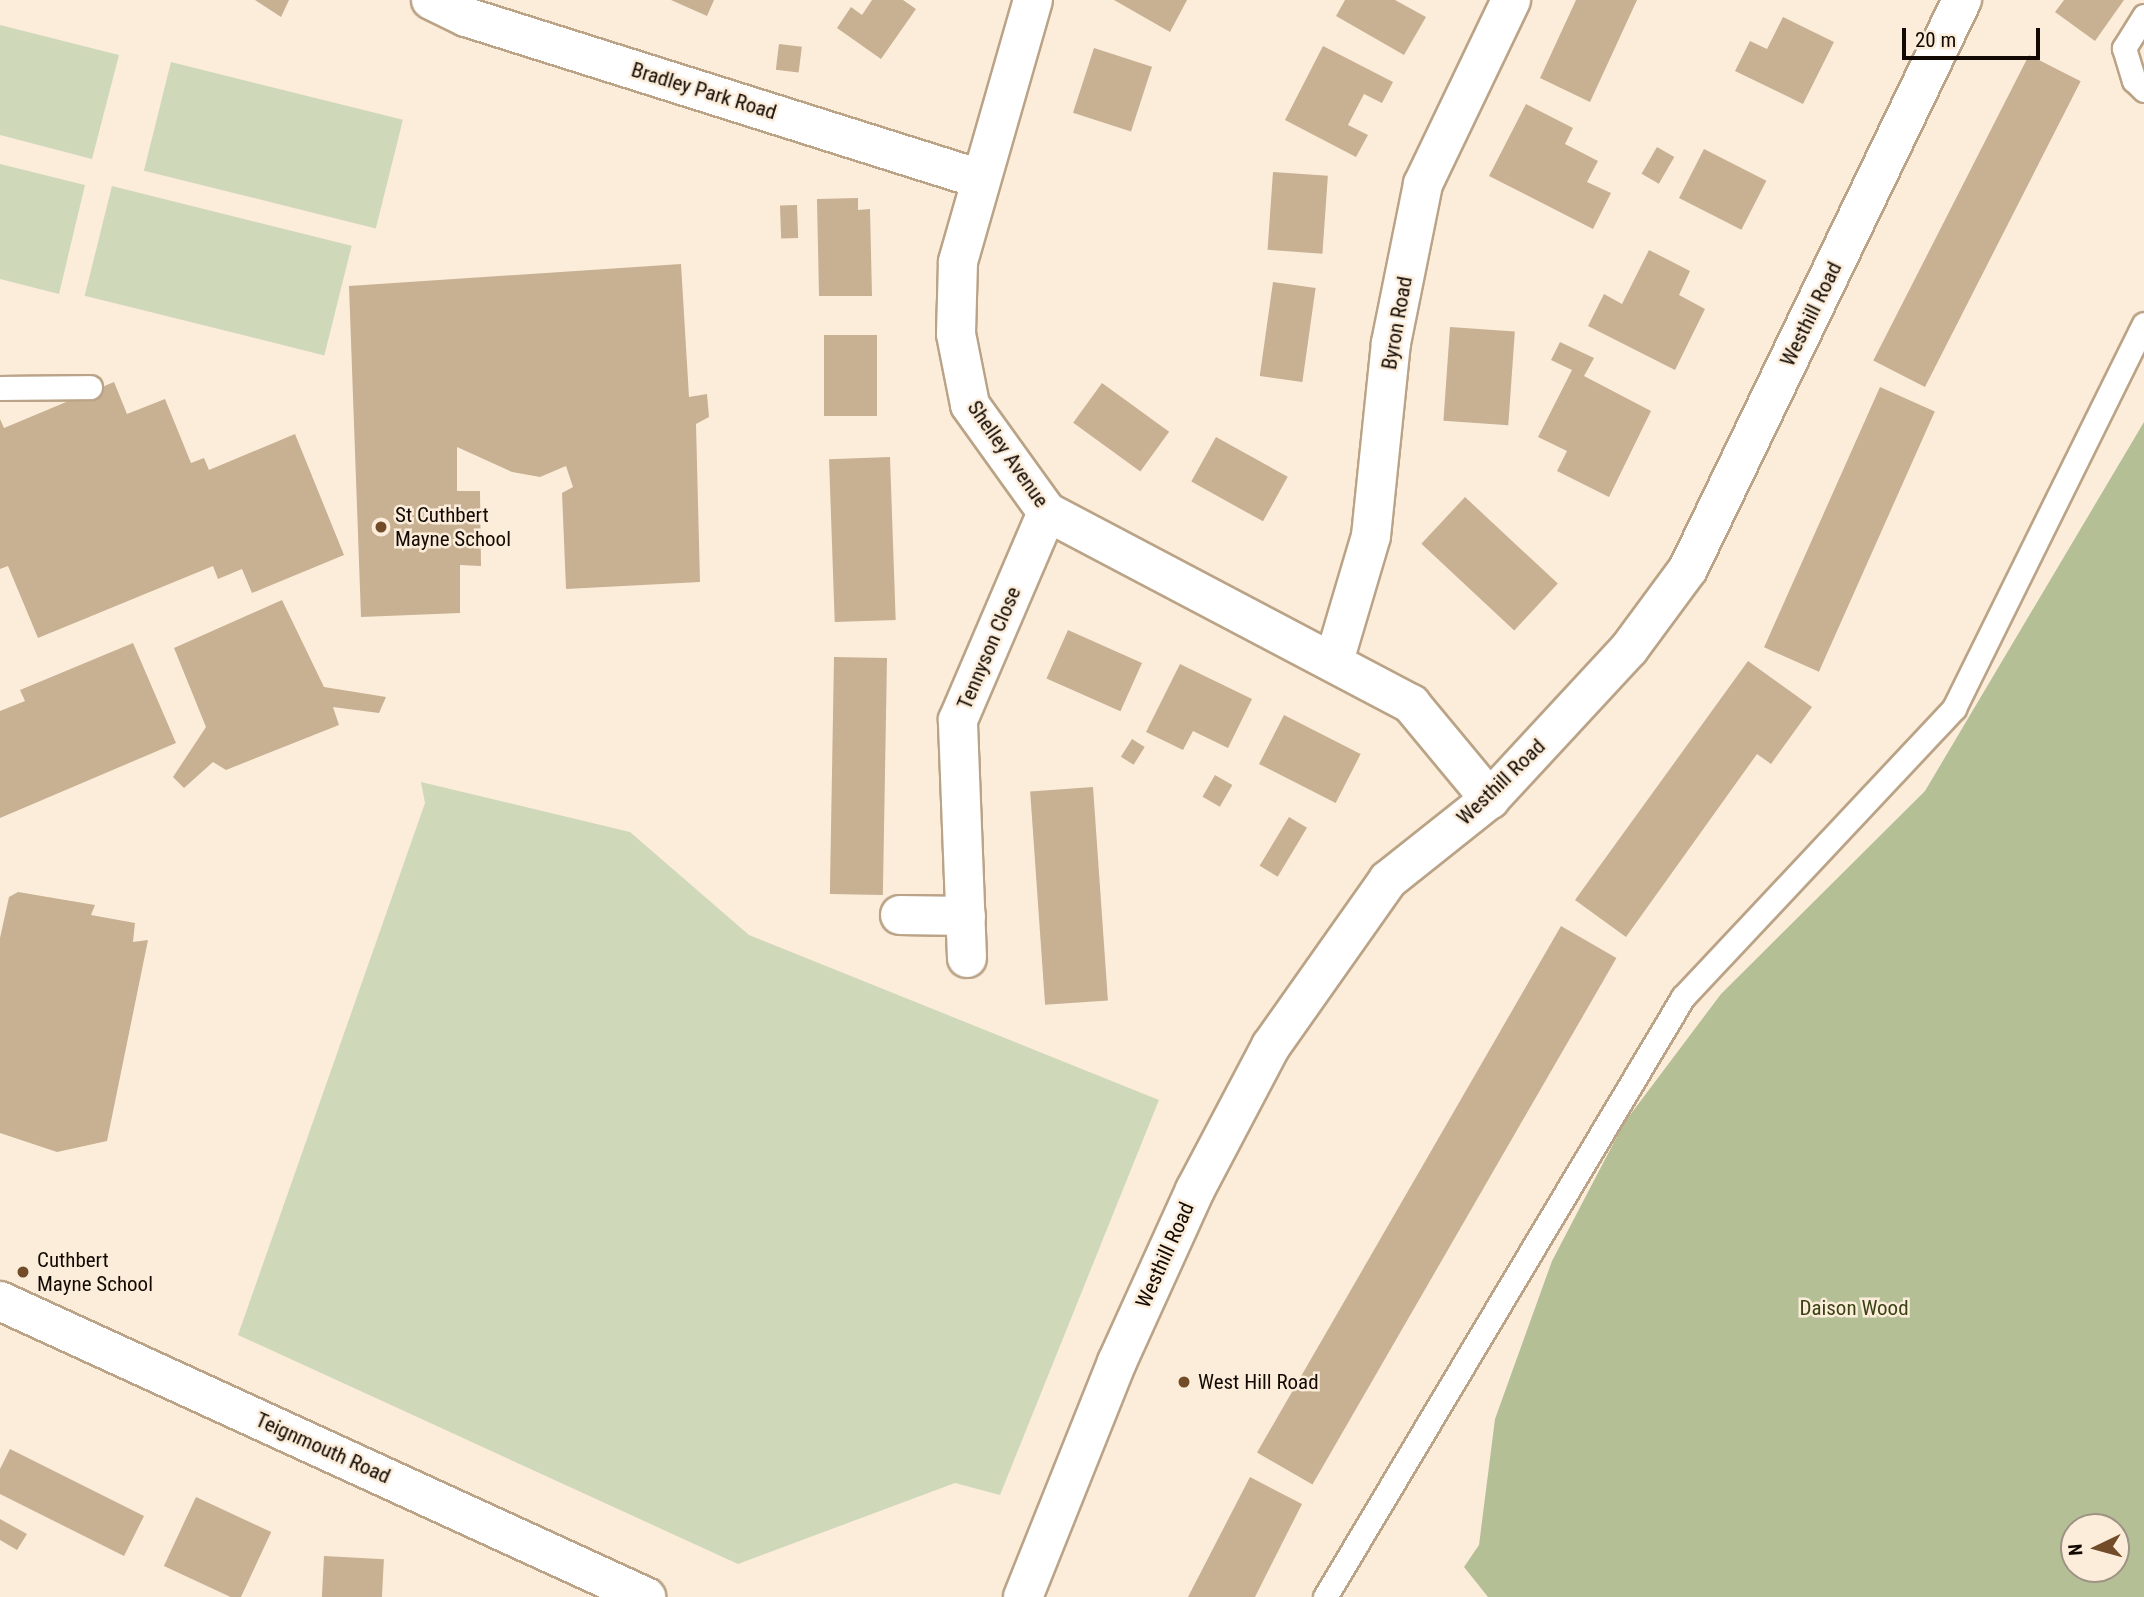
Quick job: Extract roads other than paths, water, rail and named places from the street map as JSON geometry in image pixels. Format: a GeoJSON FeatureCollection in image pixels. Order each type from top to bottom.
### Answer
{"type":"FeatureCollection","features":[{"type":"Feature","properties":{"kind":"street","name":"Bradley Park Road"},"geometry":{"type":"LineString","coordinates":[[431,0],[466,17],[977,178]]}},
{"type":"Feature","properties":{"kind":"street","name":"Shelley Avenue"},"geometry":{"type":"LineString","coordinates":[[1033,0],[977,178],[958,262],[956,334],[970,405],[1047,512],[1411,704],[1490,799]]}},
{"type":"Feature","properties":{"kind":"street","name":"Byron Road"},"geometry":{"type":"LineString","coordinates":[[1335,662],[1371,536],[1391,343],[1423,184],[1511,0]]}},
{"type":"Feature","properties":{"kind":"street","name":"Westhill Road"},"geometry":{"type":"LineString","coordinates":[[1023,1597],[1128,1338],[1270,1046],[1388,880],[1490,799],[1629,649],[1688,569],[1962,0]]}},
{"type":"Feature","properties":{"kind":"street","name":"Tennyson Close"},"geometry":{"type":"LineString","coordinates":[[967,958],[958,720],[1047,512]]}},
{"type":"Feature","properties":{"kind":"street"},"geometry":{"type":"LineString","coordinates":[[900,915],[966,916]]}},
{"type":"Feature","properties":{"kind":"street","name":"Teignmouth Road"},"geometry":{"type":"LineString","coordinates":[[0,1301],[646,1597]]}},
{"type":"Feature","properties":{"kind":"lane"},"geometry":{"type":"LineString","coordinates":[[2144,16],[2124,48],[2134,80],[2144,90]]}},
{"type":"Feature","properties":{"kind":"lane"},"geometry":{"type":"LineString","coordinates":[[1325,1597],[1683,997],[1954,708],[2144,324]]}},
{"type":"Feature","properties":{"kind":"lane"},"geometry":{"type":"LineString","coordinates":[[0,388],[90,387]]}},
{"type":"Feature","properties":{"kind":"place","name":"St Cuthbert Mayne School"},"geometry":{"type":"Point","coordinates":[381,527]}},
{"type":"Feature","properties":{"kind":"place","name":"Cuthbert Mayne School"},"geometry":{"type":"Point","coordinates":[23,1272]}},
{"type":"Feature","properties":{"kind":"place","name":"West Hill Road"},"geometry":{"type":"Point","coordinates":[1184,1382]}},
{"type":"Feature","properties":{"kind":"park label","name":"Daison Wood"},"geometry":{"type":"Point","coordinates":[1854,1308]}}]}
